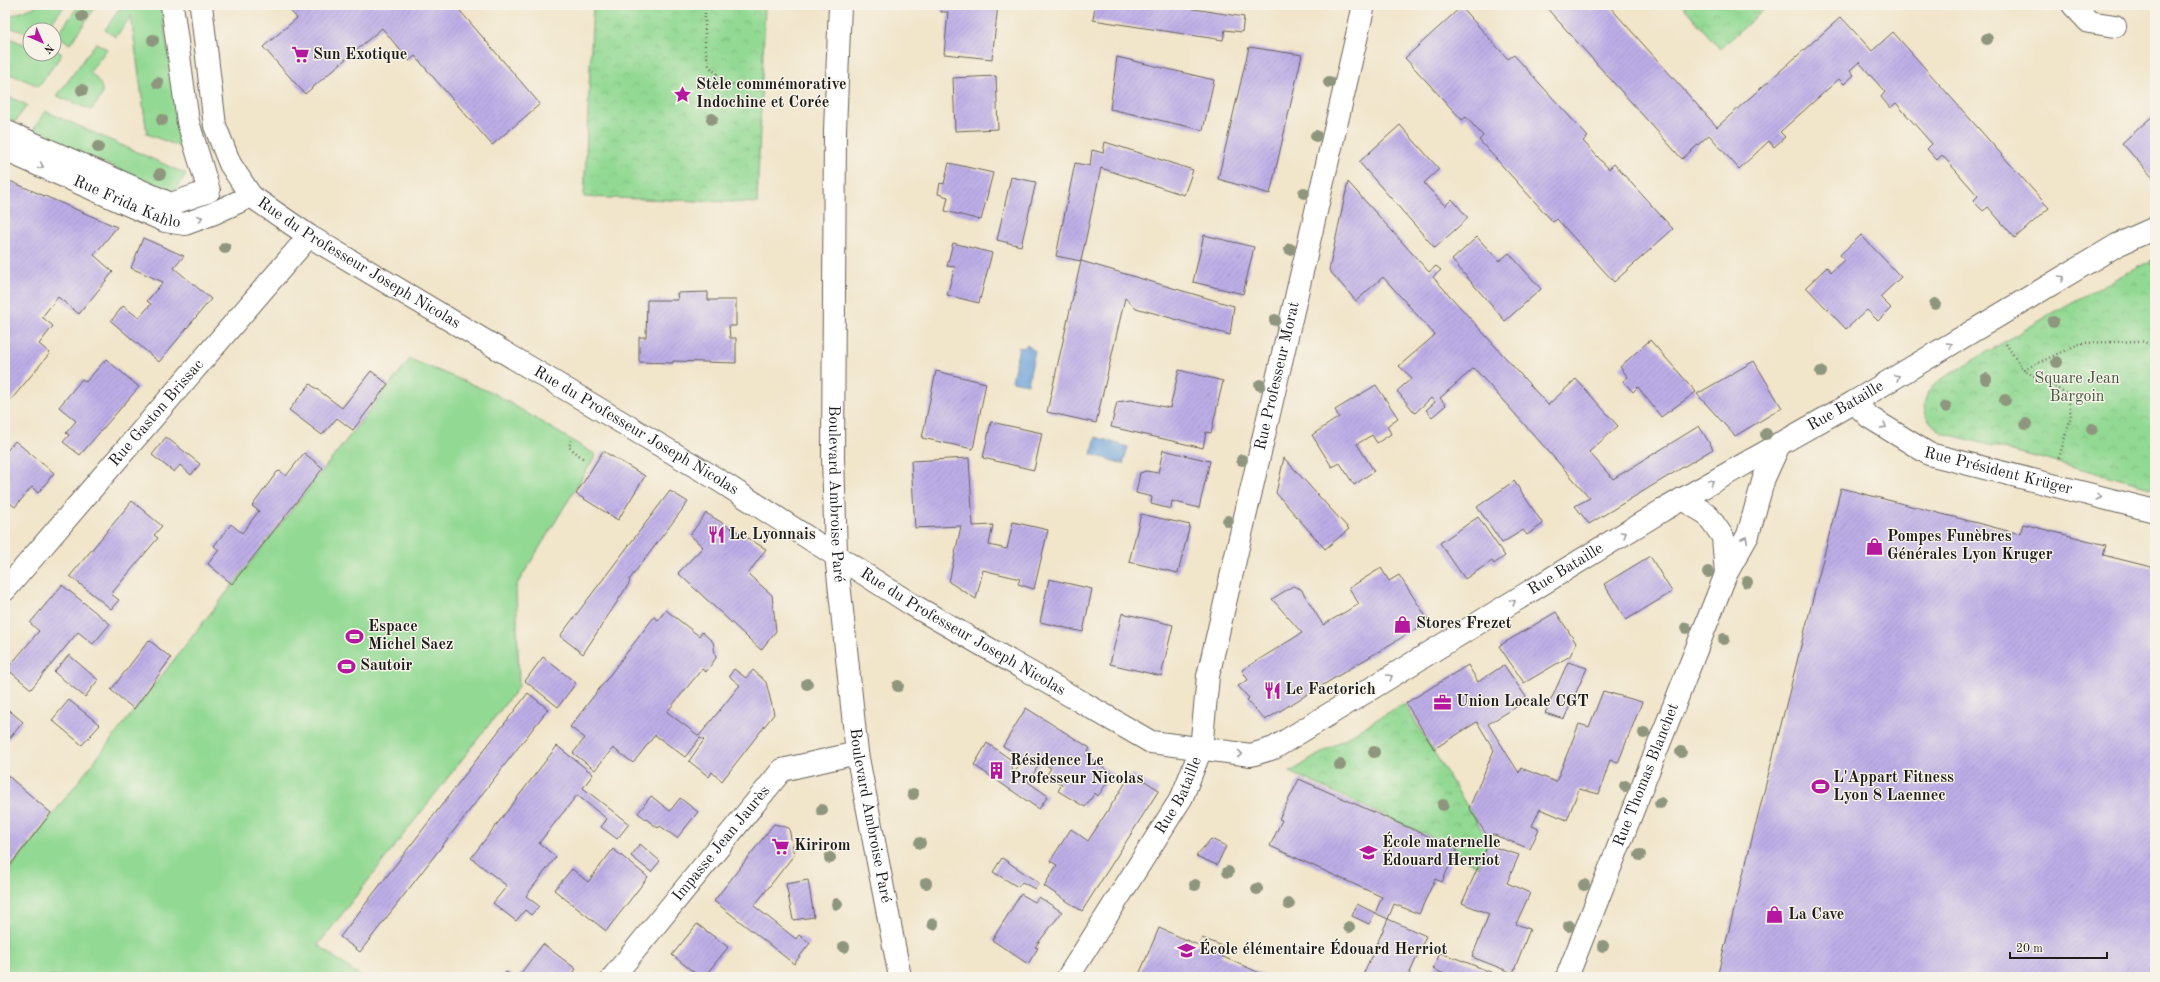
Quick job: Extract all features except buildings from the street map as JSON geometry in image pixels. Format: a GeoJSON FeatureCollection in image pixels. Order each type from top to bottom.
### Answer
{"type":"FeatureCollection","features":[{"type":"Feature","properties":{"kind":"street"},"geometry":{"type":"LineString","coordinates":[[5,131],[171,204],[209,191],[188,122],[172,5]]}},
{"type":"Feature","properties":{"kind":"street","name":"Rue du Professeur Joseph Nicolas"},"geometry":{"type":"LineString","coordinates":[[201,5],[215,126],[230,164],[251,196],[309,236],[720,481],[836,554],[911,604],[1151,742],[1201,749]]}},
{"type":"Feature","properties":{"kind":"street","name":"Boulevard Ambroise Paré"},"geometry":{"type":"LineString","coordinates":[[840,5],[835,130],[833,458],[836,554],[857,753],[900,977]]}},
{"type":"Feature","properties":{"kind":"street","name":"Rue Professeur Morat"},"geometry":{"type":"LineString","coordinates":[[1201,749],[1208,676],[1364,5]]}},
{"type":"Feature","properties":{"kind":"street"},"geometry":{"type":"LineString","coordinates":[[2073,5],[2088,22],[2115,26]]}},
{"type":"Feature","properties":{"kind":"street","name":"Rue Frida Kahlo"},"geometry":{"type":"LineString","coordinates":[[5,150],[165,220],[185,224],[212,214],[251,196]]}},
{"type":"Feature","properties":{"kind":"street","name":"Rue Bataille"},"geometry":{"type":"LineString","coordinates":[[1068,977],[1182,797],[1201,749],[1251,755],[1274,748],[1682,499],[1854,402],[2117,245],[2155,228]]}},
{"type":"Feature","properties":{"kind":"street","name":"Rue Gaston Brissac"},"geometry":{"type":"LineString","coordinates":[[5,590],[309,236]]}},
{"type":"Feature","properties":{"kind":"street","name":"Rue Président Krüger"},"geometry":{"type":"LineString","coordinates":[[1854,402],[1869,417],[1929,454],[2155,511]]}},
{"type":"Feature","properties":{"kind":"street","name":"Rue Thomas Blanchet"},"geometry":{"type":"LineString","coordinates":[[1567,977],[1726,574],[1748,535],[1764,478],[1780,443]]}},
{"type":"Feature","properties":{"kind":"street","name":"Rue Thomas Blanchet"},"geometry":{"type":"LineString","coordinates":[[1682,499],[1706,514],[1723,537],[1726,574]]}},
{"type":"Feature","properties":{"kind":"street","name":"Impasse Jean Jaurès"},"geometry":{"type":"LineString","coordinates":[[613,977],[782,770],[857,753]]}},
{"type":"Feature","properties":{"kind":"path"},"geometry":{"type":"LineString","coordinates":[[705,5],[705,47],[710,66],[726,83],[761,90]]}},
{"type":"Feature","properties":{"kind":"path"},"geometry":{"type":"LineString","coordinates":[[2148,256],[2155,270]]}},
{"type":"Feature","properties":{"kind":"path"},"geometry":{"type":"LineString","coordinates":[[2004,339],[2023,370],[2068,394],[2071,416],[2058,460]]}},
{"type":"Feature","properties":{"kind":"path"},"geometry":{"type":"LineString","coordinates":[[2023,370],[2080,343],[2141,341],[2155,346]]}},
{"type":"Feature","properties":{"kind":"path"},"geometry":{"type":"LineString","coordinates":[[571,440],[569,447],[585,460]]}},
{"type":"Feature","properties":{"kind":"green space"},"geometry":{"type":"Polygon","coordinates":[[[40,5],[65,5],[52,22],[22,22],[22,32],[5,25],[5,18],[40,5]]]}},
{"type":"Feature","properties":{"kind":"green space"},"geometry":{"type":"Polygon","coordinates":[[[79,5],[97,5],[70,44],[62,38],[62,28],[79,5]]]}},
{"type":"Feature","properties":{"kind":"green space"},"geometry":{"type":"Polygon","coordinates":[[[122,5],[161,5],[183,148],[147,134],[131,16],[116,37],[105,30],[122,5]]]}},
{"type":"Feature","properties":{"kind":"green space"},"geometry":{"type":"Polygon","coordinates":[[[593,5],[765,5],[757,203],[584,197],[593,5]]]}},
{"type":"Feature","properties":{"kind":"green space"},"geometry":{"type":"Polygon","coordinates":[[[1682,5],[1769,5],[1720,49],[1682,5]]]}},
{"type":"Feature","properties":{"kind":"green space"},"geometry":{"type":"Polygon","coordinates":[[[5,36],[22,43],[22,62],[56,62],[39,86],[5,72],[5,36]]]}},
{"type":"Feature","properties":{"kind":"green space"},"geometry":{"type":"Polygon","coordinates":[[[96,43],[107,49],[90,72],[99,82],[102,91],[99,99],[91,110],[57,96],[96,43]]]}},
{"type":"Feature","properties":{"kind":"green space"},"geometry":{"type":"Polygon","coordinates":[[[5,95],[27,105],[15,122],[5,118],[5,95]]]}},
{"type":"Feature","properties":{"kind":"green space"},"geometry":{"type":"Polygon","coordinates":[[[45,111],[186,174],[173,193],[32,132],[45,111]]]}},
{"type":"Feature","properties":{"kind":"green space","name":"Square Jean Bargoin"},"geometry":{"type":"Polygon","coordinates":[[[2150,261],[2155,270],[2155,488],[1943,433],[1929,420],[1924,407],[1925,400],[1933,387],[1940,380],[2063,307],[2150,261]]]}},
{"type":"Feature","properties":{"kind":"green space","name":"Espace Michel Saez"},"geometry":{"type":"Polygon","coordinates":[[[410,359],[495,394],[596,455],[516,586],[519,686],[318,945],[361,977],[5,977],[5,875],[410,359]]]}},
{"type":"Feature","properties":{"kind":"green space"},"geometry":{"type":"Polygon","coordinates":[[[1404,703],[1489,842],[1478,866],[1454,855],[1457,849],[1290,772],[1404,703]]]}},
{"type":"Feature","properties":{"kind":"water"},"geometry":{"type":"Polygon","coordinates":[[[1027,345],[1035,351],[1028,384],[1012,381],[1019,347],[1023,348],[1027,345]]]}},
{"type":"Feature","properties":{"kind":"water"},"geometry":{"type":"Polygon","coordinates":[[[1096,437],[1128,447],[1123,464],[1091,454],[1096,437]]]}},
{"type":"Feature","properties":{"kind":"place","name":"Sun Exotique"},"geometry":{"type":"Point","coordinates":[300,55]}},
{"type":"Feature","properties":{"kind":"place","name":"Stèle commémorative Indochine et Corée"},"geometry":{"type":"Point","coordinates":[683,94]}},
{"type":"Feature","properties":{"kind":"place","name":"Le Lyonnais"},"geometry":{"type":"Point","coordinates":[716,535]}},
{"type":"Feature","properties":{"kind":"place","name":"Pompes Funèbres Générales Lyon Kruger"},"geometry":{"type":"Point","coordinates":[1874,546]}},
{"type":"Feature","properties":{"kind":"place","name":"Stores Frezet"},"geometry":{"type":"Point","coordinates":[1403,624]}},
{"type":"Feature","properties":{"kind":"place","name":"Espace Michel Saez"},"geometry":{"type":"Point","coordinates":[355,636]}},
{"type":"Feature","properties":{"kind":"place","name":"Sautoir"},"geometry":{"type":"Point","coordinates":[347,666]}},
{"type":"Feature","properties":{"kind":"place","name":"Le Factorich"},"geometry":{"type":"Point","coordinates":[1272,690]}},
{"type":"Feature","properties":{"kind":"place","name":"Union Locale CGT"},"geometry":{"type":"Point","coordinates":[1443,702]}},
{"type":"Feature","properties":{"kind":"place","name":"Résidence Le Professeur Nicolas"},"geometry":{"type":"Point","coordinates":[997,770]}},
{"type":"Feature","properties":{"kind":"place","name":"L'Appart Fitness Lyon 8 Laennec"},"geometry":{"type":"Point","coordinates":[1820,787]}},
{"type":"Feature","properties":{"kind":"place","name":"Kirirom"},"geometry":{"type":"Point","coordinates":[781,846]}},
{"type":"Feature","properties":{"kind":"place","name":"École maternelle Édouard Herriot"},"geometry":{"type":"Point","coordinates":[1369,852]}},
{"type":"Feature","properties":{"kind":"place","name":"La Cave"},"geometry":{"type":"Point","coordinates":[1775,915]}},
{"type":"Feature","properties":{"kind":"place","name":"École élémentaire Édouard Herriot"},"geometry":{"type":"Point","coordinates":[1186,950]}}]}
